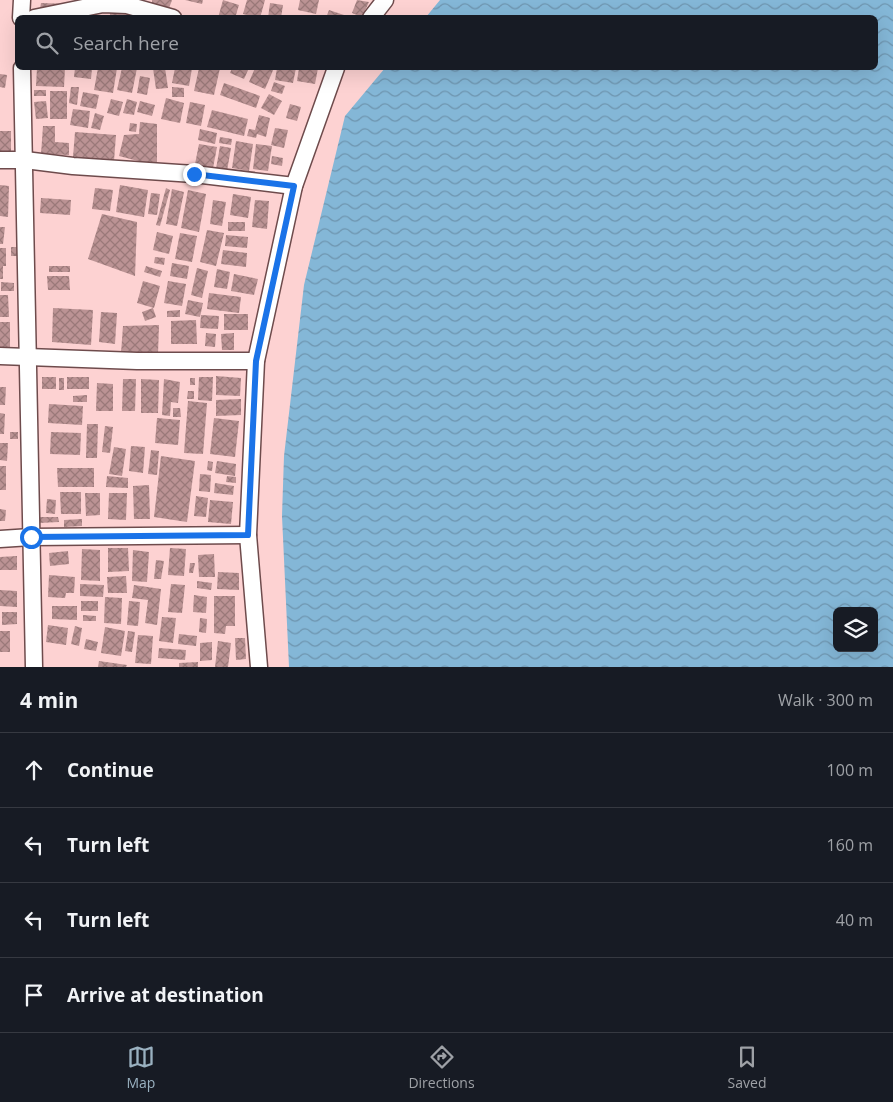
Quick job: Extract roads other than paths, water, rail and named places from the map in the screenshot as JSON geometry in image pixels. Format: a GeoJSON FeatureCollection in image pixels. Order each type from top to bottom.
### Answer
{"type":"FeatureCollection","features":[{"type":"Feature","properties":{"kind":"street"},"geometry":{"type":"LineString","coordinates":[[21,15],[22,0]]}},
{"type":"Feature","properties":{"kind":"street"},"geometry":{"type":"LineString","coordinates":[[373,15],[385,0]]}},
{"type":"Feature","properties":{"kind":"street"},"geometry":{"type":"LineString","coordinates":[[49,15],[103,4],[127,4],[164,15]]}},
{"type":"Feature","properties":{"kind":"street"},"geometry":{"type":"LineString","coordinates":[[22,70],[34,667]]}},
{"type":"Feature","properties":{"kind":"street"},"geometry":{"type":"LineString","coordinates":[[259,667],[248,535],[256,361],[294,186],[335,70]]}},
{"type":"Feature","properties":{"kind":"street"},"geometry":{"type":"LineString","coordinates":[[0,160],[25,160],[74,166],[194,174],[294,186]]}},
{"type":"Feature","properties":{"kind":"street"},"geometry":{"type":"LineString","coordinates":[[0,356],[137,361],[256,361]]}},
{"type":"Feature","properties":{"kind":"street"},"geometry":{"type":"LineString","coordinates":[[0,539],[248,535]]}},
{"type":"Feature","properties":{"kind":"water"},"geometry":{"type":"Polygon","coordinates":[[[440,0],[893,0],[893,667],[289,667],[282,516],[284,456],[304,285],[345,116],[383,70],[878,70],[878,15],[428,15],[440,0]]]}}]}
